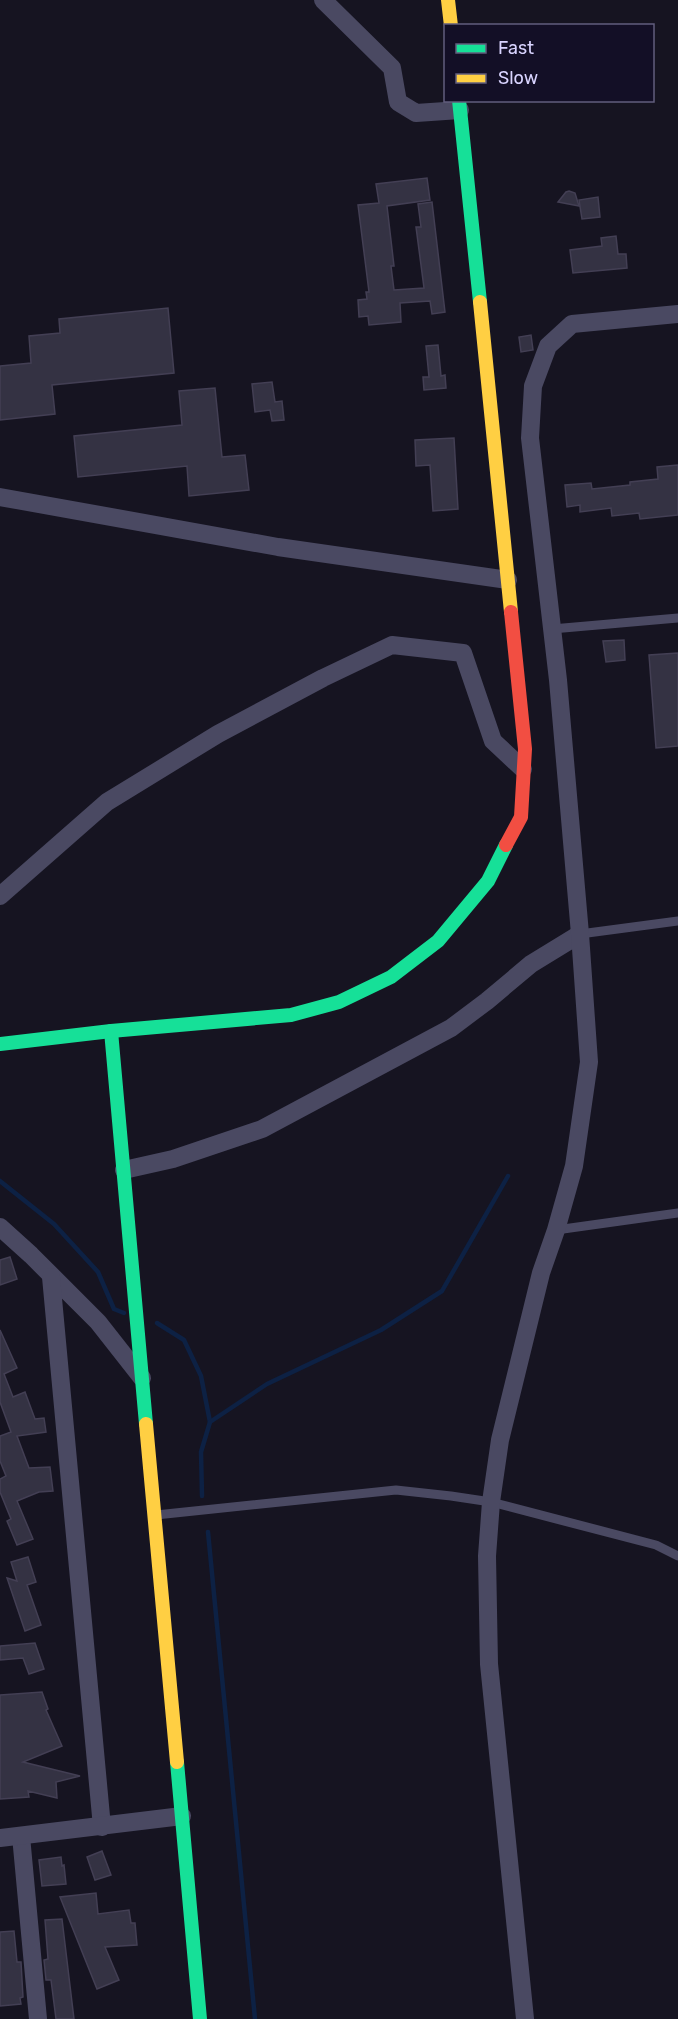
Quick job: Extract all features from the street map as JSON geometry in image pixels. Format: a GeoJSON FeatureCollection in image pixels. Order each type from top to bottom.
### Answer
{"type":"FeatureCollection","features":[{"type":"Feature","properties":{"kind":"street"},"geometry":{"type":"LineString","coordinates":[[0,1044],[111,1031],[291,1015],[339,1002],[391,977],[438,941],[488,881],[521,817],[525,749],[460,106],[416,113],[398,102],[392,68],[323,0]]}},
{"type":"Feature","properties":{"kind":"street"},"geometry":{"type":"LineString","coordinates":[[448,0],[451,24]]}},
{"type":"Feature","properties":{"kind":"street"},"geometry":{"type":"LineString","coordinates":[[525,2019],[489,1664],[488,1556],[491,1502],[500,1440],[541,1274],[574,1166],[589,1062],[580,934],[552,629],[530,438],[533,386],[548,346],[572,324],[678,314]]}},
{"type":"Feature","properties":{"kind":"street"},"geometry":{"type":"LineString","coordinates":[[0,497],[278,547],[508,580]]}},
{"type":"Feature","properties":{"kind":"street"},"geometry":{"type":"LineString","coordinates":[[0,896],[107,802],[218,734],[323,678],[392,645],[464,653],[493,741],[524,768]]}},
{"type":"Feature","properties":{"kind":"street"},"geometry":{"type":"LineString","coordinates":[[124,1170],[173,1159],[262,1129],[451,1028],[531,964],[580,934]]}},
{"type":"Feature","properties":{"kind":"street"},"geometry":{"type":"LineString","coordinates":[[111,1031],[200,2019]]}},
{"type":"Feature","properties":{"kind":"street"},"geometry":{"type":"LineString","coordinates":[[0,1227],[32,1255],[51,1277],[98,1322],[143,1379]]}},
{"type":"Feature","properties":{"kind":"street"},"geometry":{"type":"LineString","coordinates":[[51,1277],[102,1827]]}},
{"type":"Feature","properties":{"kind":"street"},"geometry":{"type":"LineString","coordinates":[[0,1838],[182,1816]]}},
{"type":"Feature","properties":{"kind":"street"},"geometry":{"type":"LineString","coordinates":[[21,1836],[39,2019]]}},
{"type":"Feature","properties":{"kind":"lane"},"geometry":{"type":"LineString","coordinates":[[552,629],[678,618]]}},
{"type":"Feature","properties":{"kind":"lane"},"geometry":{"type":"LineString","coordinates":[[580,934],[678,921]]}},
{"type":"Feature","properties":{"kind":"lane"},"geometry":{"type":"LineString","coordinates":[[556,1230],[678,1213]]}},
{"type":"Feature","properties":{"kind":"lane"},"geometry":{"type":"LineString","coordinates":[[156,1515],[396,1490],[491,1502],[656,1545],[678,1556]]}},
{"type":"Feature","properties":{"kind":"building"},"geometry":{"type":"Polygon","coordinates":[[[427,178],[430,200],[387,206],[394,266],[391,266],[394,290],[424,288],[416,227],[421,227],[418,204],[432,202],[445,312],[432,314],[430,301],[400,303],[401,322],[369,325],[368,316],[359,317],[358,300],[367,299],[366,292],[369,292],[358,205],[379,203],[376,184],[427,178]]]}},
{"type":"Feature","properties":{"kind":"building"},"geometry":{"type":"Polygon","coordinates":[[[569,191],[575,193],[579,206],[558,202],[569,191]]]}},
{"type":"Feature","properties":{"kind":"building"},"geometry":{"type":"Polygon","coordinates":[[[598,197],[600,217],[582,219],[579,200],[598,197]]]}},
{"type":"Feature","properties":{"kind":"building"},"geometry":{"type":"Polygon","coordinates":[[[616,236],[618,254],[626,254],[627,268],[573,273],[570,250],[602,246],[601,238],[616,236]]]}},
{"type":"Feature","properties":{"kind":"building"},"geometry":{"type":"Polygon","coordinates":[[[168,308],[174,373],[52,385],[55,414],[0,420],[0,366],[31,363],[29,336],[60,333],[59,319],[168,308]]]}},
{"type":"Feature","properties":{"kind":"building"},"geometry":{"type":"Polygon","coordinates":[[[531,335],[533,350],[521,352],[519,337],[531,335]]]}},
{"type":"Feature","properties":{"kind":"building"},"geometry":{"type":"Polygon","coordinates":[[[438,345],[441,376],[445,375],[446,388],[424,390],[423,377],[429,377],[426,346],[438,345]]]}},
{"type":"Feature","properties":{"kind":"building"},"geometry":{"type":"Polygon","coordinates":[[[272,382],[275,402],[282,401],[284,420],[272,421],[270,410],[255,412],[252,384],[272,382]]]}},
{"type":"Feature","properties":{"kind":"building"},"geometry":{"type":"Polygon","coordinates":[[[215,388],[222,457],[245,455],[249,490],[189,496],[187,466],[78,477],[74,436],[182,425],[179,391],[215,388]]]}},
{"type":"Feature","properties":{"kind":"building"},"geometry":{"type":"Polygon","coordinates":[[[454,438],[458,509],[433,511],[430,465],[416,466],[415,440],[454,438]]]}},
{"type":"Feature","properties":{"kind":"building"},"geometry":{"type":"Polygon","coordinates":[[[678,465],[678,515],[640,519],[639,513],[612,516],[611,508],[580,512],[580,505],[567,507],[565,485],[591,483],[592,489],[630,485],[630,482],[658,479],[657,467],[678,465]]]}},
{"type":"Feature","properties":{"kind":"building"},"geometry":{"type":"Polygon","coordinates":[[[624,640],[625,660],[606,662],[603,641],[624,640]]]}},
{"type":"Feature","properties":{"kind":"building"},"geometry":{"type":"Polygon","coordinates":[[[678,653],[678,746],[656,748],[649,655],[678,653]]]}},
{"type":"Feature","properties":{"kind":"building"},"geometry":{"type":"Polygon","coordinates":[[[10,1257],[17,1279],[0,1285],[0,1260],[10,1257]]]}},
{"type":"Feature","properties":{"kind":"building"},"geometry":{"type":"Polygon","coordinates":[[[0,1330],[17,1368],[4,1374],[13,1397],[25,1392],[35,1419],[44,1418],[46,1432],[17,1436],[29,1468],[50,1467],[53,1491],[39,1492],[17,1501],[33,1539],[17,1545],[7,1521],[11,1519],[0,1492],[0,1479],[6,1476],[0,1461],[0,1436],[11,1432],[0,1402],[0,1330]]]}},
{"type":"Feature","properties":{"kind":"building"},"geometry":{"type":"Polygon","coordinates":[[[28,1557],[36,1582],[27,1585],[41,1625],[25,1631],[7,1578],[17,1581],[11,1562],[28,1557]]]}},
{"type":"Feature","properties":{"kind":"building"},"geometry":{"type":"Polygon","coordinates":[[[35,1643],[44,1669],[29,1674],[23,1658],[0,1660],[0,1646],[35,1643]]]}},
{"type":"Feature","properties":{"kind":"building"},"geometry":{"type":"Polygon","coordinates":[[[42,1692],[48,1709],[46,1710],[62,1746],[23,1762],[80,1776],[56,1782],[57,1798],[28,1791],[29,1797],[0,1799],[0,1695],[42,1692]]]}},
{"type":"Feature","properties":{"kind":"building"},"geometry":{"type":"Polygon","coordinates":[[[102,1851],[111,1875],[95,1880],[87,1857],[102,1851]]]}},
{"type":"Feature","properties":{"kind":"building"},"geometry":{"type":"Polygon","coordinates":[[[61,1857],[66,1884],[42,1886],[39,1860],[61,1857]]]}},
{"type":"Feature","properties":{"kind":"building"},"geometry":{"type":"Polygon","coordinates":[[[96,1893],[98,1914],[129,1910],[131,1923],[135,1923],[137,1945],[105,1947],[119,1980],[97,1989],[60,1897],[96,1893]]]}},
{"type":"Feature","properties":{"kind":"building"},"geometry":{"type":"Polygon","coordinates":[[[62,1919],[74,2019],[56,2019],[51,1980],[46,1980],[44,1960],[48,1959],[45,1920],[62,1919]]]}},
{"type":"Feature","properties":{"kind":"building"},"geometry":{"type":"Polygon","coordinates":[[[14,1931],[17,1962],[21,1962],[23,1997],[20,1998],[21,2004],[0,2006],[0,1932],[14,1931]]]}},
{"type":"Feature","properties":{"kind":"waterway"},"geometry":{"type":"LineString","coordinates":[[202,1496],[201,1452],[210,1422],[267,1384],[381,1330],[442,1291],[508,1176]]}},
{"type":"Feature","properties":{"kind":"waterway"},"geometry":{"type":"LineString","coordinates":[[0,1181],[54,1224],[98,1272],[114,1309],[124,1313]]}},
{"type":"Feature","properties":{"kind":"waterway"},"geometry":{"type":"LineString","coordinates":[[157,1323],[184,1340],[201,1376],[210,1422]]}},
{"type":"Feature","properties":{"kind":"waterway"},"geometry":{"type":"LineString","coordinates":[[208,1532],[255,2019]]}},
{"type":"Feature","properties":{"kind":"traffic: fast"},"geometry":{"type":"LineString","coordinates":[[459,102],[480,302]]}},
{"type":"Feature","properties":{"kind":"traffic: fast"},"geometry":{"type":"LineString","coordinates":[[0,1044],[111,1031],[291,1015],[339,1002],[391,977],[438,941],[488,881],[506,845]]}},
{"type":"Feature","properties":{"kind":"traffic: fast"},"geometry":{"type":"LineString","coordinates":[[111,1031],[146,1424]]}},
{"type":"Feature","properties":{"kind":"traffic: fast"},"geometry":{"type":"LineString","coordinates":[[177,1762],[200,2019]]}},
{"type":"Feature","properties":{"kind":"traffic: slow"},"geometry":{"type":"LineString","coordinates":[[448,0],[451,24]]}},
{"type":"Feature","properties":{"kind":"traffic: slow"},"geometry":{"type":"LineString","coordinates":[[480,302],[511,612]]}},
{"type":"Feature","properties":{"kind":"traffic: slow"},"geometry":{"type":"LineString","coordinates":[[146,1424],[177,1762]]}},
{"type":"Feature","properties":{"kind":"traffic: jam"},"geometry":{"type":"LineString","coordinates":[[506,845],[521,817],[525,749],[511,612]]}}]}
